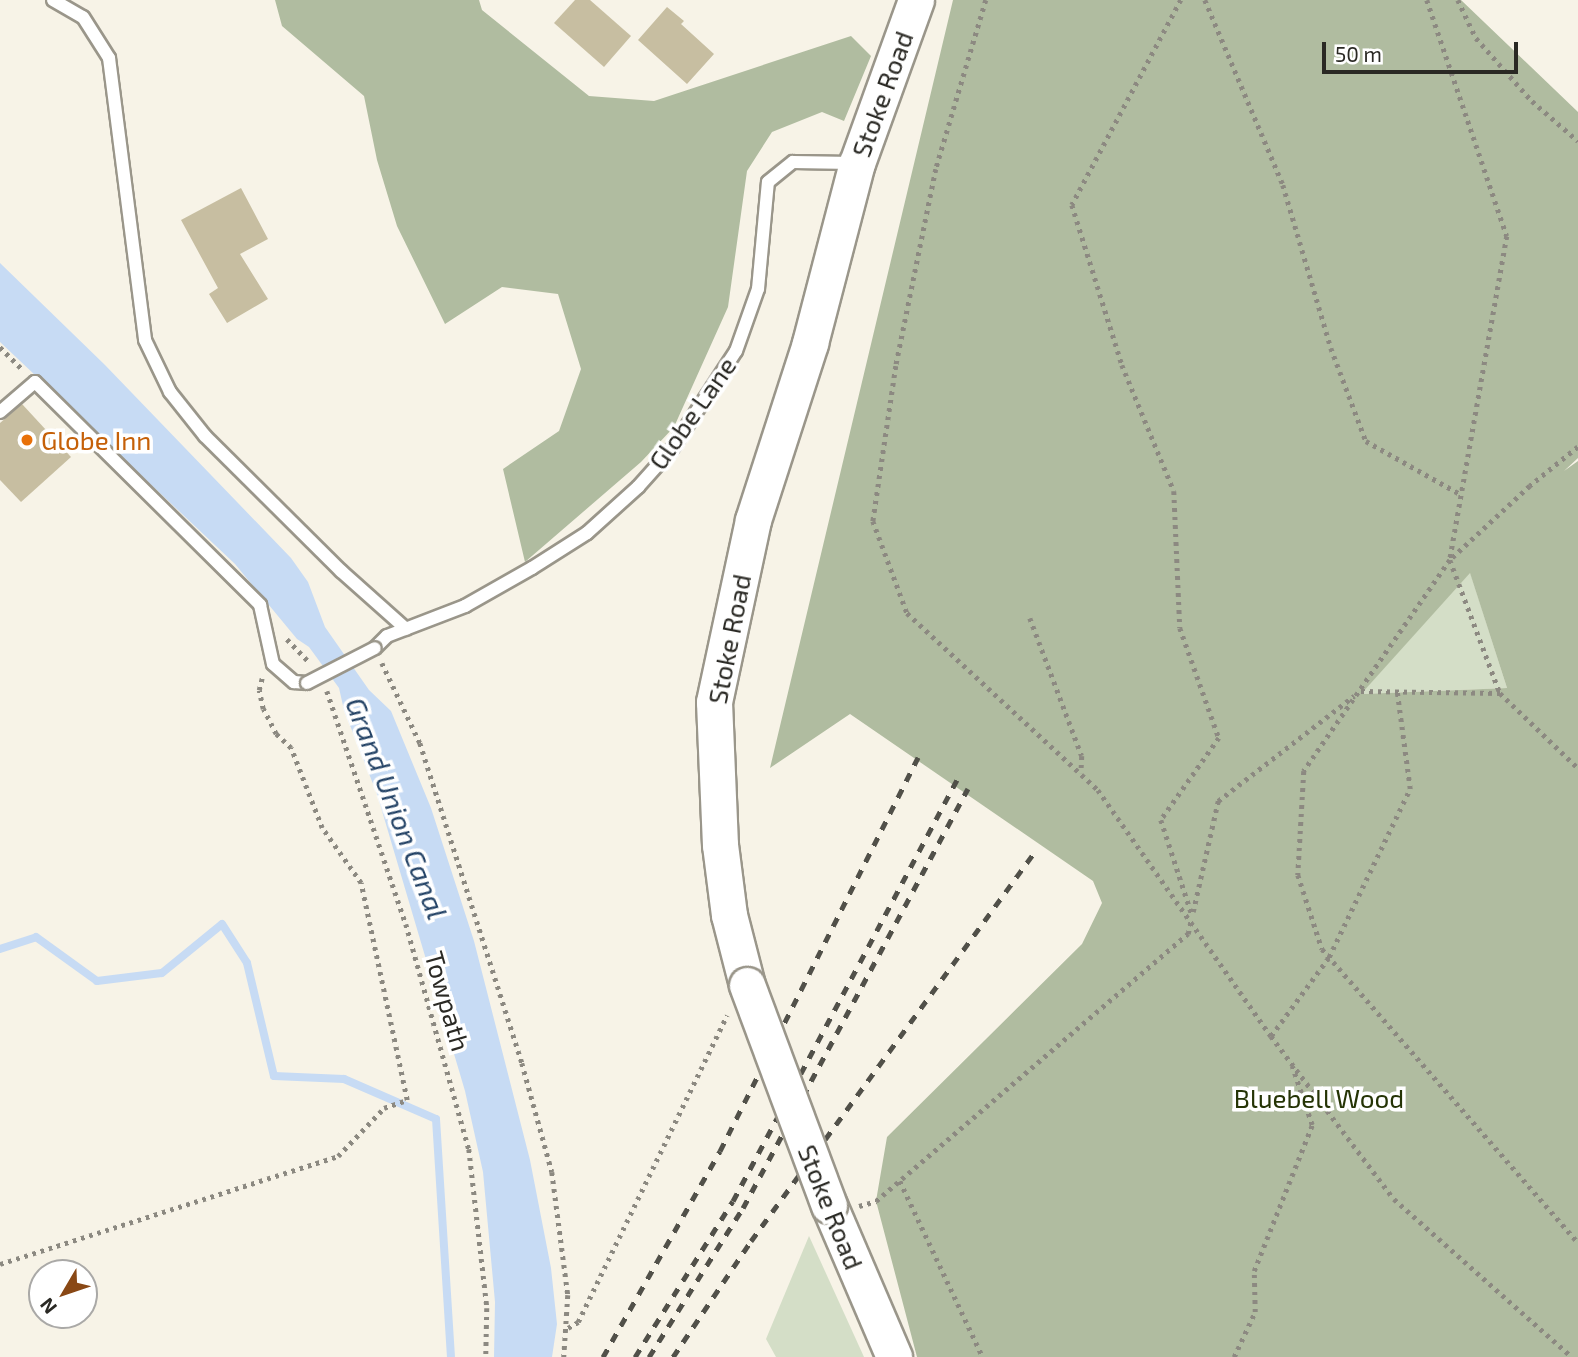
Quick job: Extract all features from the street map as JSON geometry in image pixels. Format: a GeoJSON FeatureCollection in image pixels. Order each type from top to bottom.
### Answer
{"type":"FeatureCollection","features":[{"type":"Feature","properties":{"kind":"street","name":"Stoke Road"},"geometry":{"type":"LineString","coordinates":[[894,1357],[830,1209],[747,985],[729,915],[720,845],[714,702],[753,520],[810,344],[857,163],[916,0]]}},
{"type":"Feature","properties":{"kind":"lane"},"geometry":{"type":"LineString","coordinates":[[53,0],[83,17],[109,58],[145,340],[170,392],[205,436],[341,571],[406,629]]}},
{"type":"Feature","properties":{"kind":"lane","name":"Globe Lane"},"geometry":{"type":"LineString","coordinates":[[375,648],[387,636],[465,607],[532,568],[587,533],[638,487],[672,449],[736,351],[758,289],[768,182],[793,162],[857,163]]}},
{"type":"Feature","properties":{"kind":"lane"},"geometry":{"type":"LineString","coordinates":[[0,412],[35,382],[260,605],[273,664],[294,681],[307,683],[375,648]]}},
{"type":"Feature","properties":{"kind":"path"},"geometry":{"type":"LineString","coordinates":[[986,0],[936,169],[895,366],[873,521],[907,612],[1098,790],[1271,1036],[1394,1199],[1572,1357]]}},
{"type":"Feature","properties":{"kind":"path"},"geometry":{"type":"LineString","coordinates":[[1181,0],[1072,205],[1122,365],[1174,491],[1180,628],[1219,738],[1161,820],[1192,915]]}},
{"type":"Feature","properties":{"kind":"path"},"geometry":{"type":"LineString","coordinates":[[1206,0],[1283,184],[1331,348],[1366,441],[1462,495]]}},
{"type":"Feature","properties":{"kind":"path"},"geometry":{"type":"LineString","coordinates":[[1427,0],[1507,236],[1450,560],[1500,693],[1578,768]]}},
{"type":"Feature","properties":{"kind":"path"},"geometry":{"type":"LineString","coordinates":[[1458,0],[1476,38],[1532,102],[1578,141]]}},
{"type":"Feature","properties":{"kind":"path"},"geometry":{"type":"LineString","coordinates":[[0,347],[35,382]]}},
{"type":"Feature","properties":{"kind":"path"},"geometry":{"type":"LineString","coordinates":[[1578,447],[1530,486],[1450,560],[1304,771],[1298,875],[1322,949],[1578,1242]]}},
{"type":"Feature","properties":{"kind":"path"},"geometry":{"type":"LineString","coordinates":[[260,605],[313,668]]}},
{"type":"Feature","properties":{"kind":"path"},"geometry":{"type":"LineString","coordinates":[[1030,618],[1082,756],[1081,774]]}},
{"type":"Feature","properties":{"kind":"path"},"geometry":{"type":"LineString","coordinates":[[375,648],[420,743],[523,1063],[552,1172],[568,1295],[568,1328],[564,1357]]}},
{"type":"Feature","properties":{"kind":"path"},"geometry":{"type":"LineString","coordinates":[[0,1264],[338,1156],[384,1108],[407,1100],[361,883],[321,828],[291,748],[276,734],[262,709],[259,690],[263,672],[273,664]]}},
{"type":"Feature","properties":{"kind":"path","name":"Towpath"},"geometry":{"type":"LineString","coordinates":[[327,689],[406,925],[469,1149],[487,1308],[486,1357]]}},
{"type":"Feature","properties":{"kind":"path"},"geometry":{"type":"LineString","coordinates":[[830,1209],[876,1201],[1188,934],[1218,801],[1360,691],[1500,693]]}},
{"type":"Feature","properties":{"kind":"path"},"geometry":{"type":"LineString","coordinates":[[1271,1036],[1329,957],[1410,789],[1397,692]]}},
{"type":"Feature","properties":{"kind":"path"},"geometry":{"type":"LineString","coordinates":[[568,1328],[578,1322],[725,1018],[747,985]]}},
{"type":"Feature","properties":{"kind":"path"},"geometry":{"type":"LineString","coordinates":[[1234,1357],[1255,1312],[1254,1271],[1312,1125],[1290,1061]]}},
{"type":"Feature","properties":{"kind":"path"},"geometry":{"type":"LineString","coordinates":[[900,1181],[983,1357]]}},
{"type":"Feature","properties":{"kind":"green space"},"geometry":{"type":"Polygon","coordinates":[[[275,0],[479,0],[482,10],[589,96],[654,101],[851,36],[871,56],[844,121],[822,112],[772,132],[747,171],[728,307],[674,427],[641,462],[525,562],[503,469],[559,431],[581,369],[558,294],[502,287],[445,324],[397,226],[377,160],[364,96],[282,26],[275,0]]]}},
{"type":"Feature","properties":{"kind":"green space","name":"Bluebell Wood"},"geometry":{"type":"Polygon","coordinates":[[[953,0],[1461,0],[1578,112],[1578,458],[1564,471],[1578,461],[1578,1357],[917,1357],[876,1201],[887,1137],[1082,944],[1102,903],[1093,881],[850,714],[770,768],[953,0]],[[1470,573],[1362,694],[1507,688],[1470,573]]]}},
{"type":"Feature","properties":{"kind":"green space"},"geometry":{"type":"Polygon","coordinates":[[[1470,572],[1507,688],[1361,694],[1366,688],[1470,572]]]}},
{"type":"Feature","properties":{"kind":"green space"},"geometry":{"type":"Polygon","coordinates":[[[809,1236],[864,1357],[776,1357],[766,1339],[809,1236]]]}},
{"type":"Feature","properties":{"kind":"water","name":"Grand Union Canal"},"geometry":{"type":"Polygon","coordinates":[[[0,263],[105,365],[291,558],[308,582],[325,627],[369,690],[391,711],[431,808],[474,941],[530,1160],[551,1268],[557,1324],[552,1357],[494,1357],[495,1302],[483,1172],[465,1091],[377,794],[344,710],[339,688],[309,647],[297,639],[235,564],[0,342],[0,263]]]}},
{"type":"Feature","properties":{"kind":"building"},"geometry":{"type":"Polygon","coordinates":[[[575,0],[590,0],[631,36],[604,67],[554,23],[575,0]]]}},
{"type":"Feature","properties":{"kind":"building"},"geometry":{"type":"Polygon","coordinates":[[[667,7],[684,21],[681,24],[714,54],[687,84],[638,40],[667,7]]]}},
{"type":"Feature","properties":{"kind":"building"},"geometry":{"type":"Polygon","coordinates":[[[241,188],[268,239],[240,254],[268,299],[227,323],[209,294],[218,288],[181,220],[241,188]]]}},
{"type":"Feature","properties":{"kind":"building","name":"Globe Inn"},"geometry":{"type":"Polygon","coordinates":[[[22,404],[71,457],[21,502],[0,480],[0,423],[22,404]]]}},
{"type":"Feature","properties":{"kind":"waterway"},"geometry":{"type":"LineString","coordinates":[[0,949],[36,937],[97,981],[162,973],[222,924],[247,963],[274,1076],[344,1079],[436,1119],[451,1357]]}},
{"type":"Feature","properties":{"kind":"railway"},"geometry":{"type":"LineString","coordinates":[[603,1357],[720,1151],[918,757]]}},
{"type":"Feature","properties":{"kind":"railway"},"geometry":{"type":"LineString","coordinates":[[635,1357],[733,1201],[957,780]]}},
{"type":"Feature","properties":{"kind":"railway"},"geometry":{"type":"LineString","coordinates":[[649,1357],[743,1208],[968,788]]}},
{"type":"Feature","properties":{"kind":"railway"},"geometry":{"type":"LineString","coordinates":[[673,1357],[751,1241],[1037,849]]}},
{"type":"Feature","properties":{"kind":"place","name":"Globe Inn"},"geometry":{"type":"Point","coordinates":[27,440]}}]}
